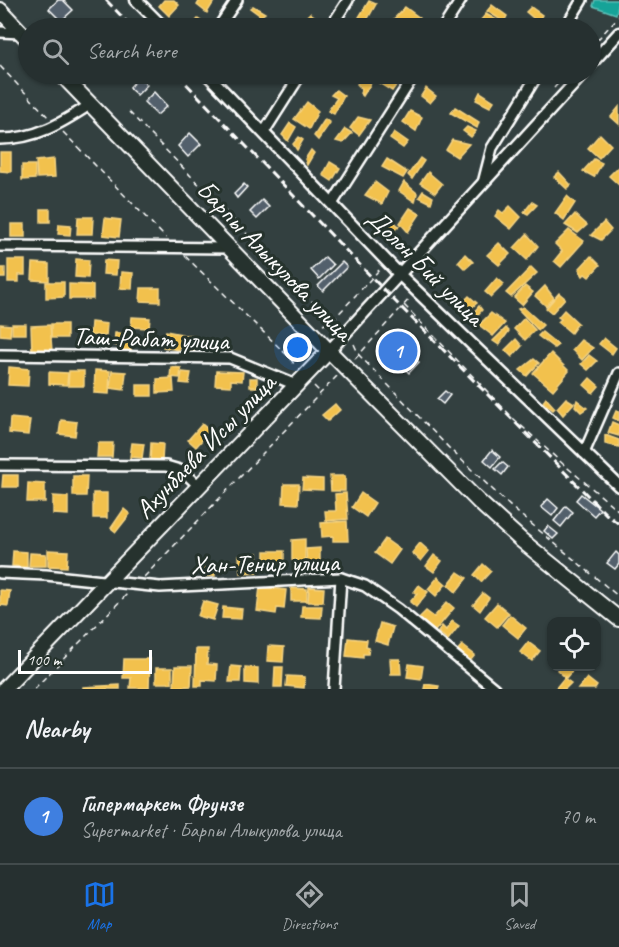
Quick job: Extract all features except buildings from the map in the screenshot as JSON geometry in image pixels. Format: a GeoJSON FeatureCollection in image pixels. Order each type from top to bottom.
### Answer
{"type":"FeatureCollection","features":[{"type":"Feature","properties":{"kind":"main road"},"geometry":{"type":"LineString","coordinates":[[0,10],[18,29]]}},
{"type":"Feature","properties":{"kind":"main road","name":"Барпы Алыкулова улица"},"geometry":{"type":"LineString","coordinates":[[71,84],[479,502],[520,540],[619,619]]}},
{"type":"Feature","properties":{"kind":"main road","name":"Ахунбаева Исы улица"},"geometry":{"type":"LineString","coordinates":[[4,689],[329,351]]}},
{"type":"Feature","properties":{"kind":"street"},"geometry":{"type":"LineString","coordinates":[[136,0],[154,18]]}},
{"type":"Feature","properties":{"kind":"street"},"geometry":{"type":"LineString","coordinates":[[225,18],[237,0]]}},
{"type":"Feature","properties":{"kind":"street"},"geometry":{"type":"LineString","coordinates":[[336,18],[348,0]]}},
{"type":"Feature","properties":{"kind":"street"},"geometry":{"type":"LineString","coordinates":[[449,18],[461,0]]}},
{"type":"Feature","properties":{"kind":"street"},"geometry":{"type":"LineString","coordinates":[[571,18],[582,0]]}},
{"type":"Feature","properties":{"kind":"street"},"geometry":{"type":"LineString","coordinates":[[0,32],[18,35]]}},
{"type":"Feature","properties":{"kind":"street"},"geometry":{"type":"LineString","coordinates":[[601,54],[619,33]]}},
{"type":"Feature","properties":{"kind":"street","name":"Долон Бий улица"},"geometry":{"type":"LineString","coordinates":[[217,84],[400,275],[619,486]]}},
{"type":"Feature","properties":{"kind":"street"},"geometry":{"type":"LineString","coordinates":[[264,132],[295,84]]}},
{"type":"Feature","properties":{"kind":"street"},"geometry":{"type":"LineString","coordinates":[[332,204],[409,84]]}},
{"type":"Feature","properties":{"kind":"street"},"geometry":{"type":"LineString","coordinates":[[483,184],[492,148],[532,84]]}},
{"type":"Feature","properties":{"kind":"street","name":"Ахунбаева Исы улица"},"geometry":{"type":"LineString","coordinates":[[329,351],[574,84]]}},
{"type":"Feature","properties":{"kind":"street"},"geometry":{"type":"LineString","coordinates":[[0,139],[33,136],[56,126],[90,104]]}},
{"type":"Feature","properties":{"kind":"street"},"geometry":{"type":"LineString","coordinates":[[0,246],[231,248]]}},
{"type":"Feature","properties":{"kind":"street","name":"Таш-Рабат улица"},"geometry":{"type":"LineString","coordinates":[[0,355],[230,358],[296,385]]}},
{"type":"Feature","properties":{"kind":"street"},"geometry":{"type":"LineString","coordinates":[[584,453],[619,373]]}},
{"type":"Feature","properties":{"kind":"street"},"geometry":{"type":"LineString","coordinates":[[0,465],[166,466],[183,471],[200,487]]}},
{"type":"Feature","properties":{"kind":"street","name":"Хан-Тенир улица"},"geometry":{"type":"LineString","coordinates":[[0,573],[46,575],[160,587],[341,579],[364,586],[398,609],[495,689]]}},
{"type":"Feature","properties":{"kind":"street"},"geometry":{"type":"LineString","coordinates":[[334,689],[341,579]]}},
{"type":"Feature","properties":{"kind":"path"},"geometry":{"type":"LineString","coordinates":[[601,37],[619,16]]}},
{"type":"Feature","properties":{"kind":"path"},"geometry":{"type":"LineString","coordinates":[[0,66],[175,247],[290,358],[298,369]]}},
{"type":"Feature","properties":{"kind":"path"},"geometry":{"type":"LineString","coordinates":[[554,88],[558,84]]}},
{"type":"Feature","properties":{"kind":"path"},"geometry":{"type":"LineString","coordinates":[[129,112],[338,327]]}},
{"type":"Feature","properties":{"kind":"path"},"geometry":{"type":"LineString","coordinates":[[322,325],[332,321],[387,262]]}},
{"type":"Feature","properties":{"kind":"path"},"geometry":{"type":"LineString","coordinates":[[354,359],[417,291]]}},
{"type":"Feature","properties":{"kind":"path"},"geometry":{"type":"LineString","coordinates":[[404,305],[514,419],[562,464],[619,511]]}},
{"type":"Feature","properties":{"kind":"path"},"geometry":{"type":"LineString","coordinates":[[354,344],[358,355],[450,450],[511,507],[619,597]]}},
{"type":"Feature","properties":{"kind":"path"},"geometry":{"type":"LineString","coordinates":[[290,358],[301,346]]}},
{"type":"Feature","properties":{"kind":"path"},"geometry":{"type":"LineString","coordinates":[[34,689],[338,376]]}},
{"type":"Feature","properties":{"kind":"path"},"geometry":{"type":"LineString","coordinates":[[314,386],[321,393]]}},
{"type":"Feature","properties":{"kind":"railway"},"geometry":{"type":"LineString","coordinates":[[106,0],[123,18]]}},
{"type":"Feature","properties":{"kind":"railway"},"geometry":{"type":"LineString","coordinates":[[187,84],[385,291],[606,514],[619,524]]}},
{"type":"Feature","properties":{"kind":"place","name":"Гипермаркет Фрунзе"},"geometry":{"type":"Point","coordinates":[398,351]}}]}
